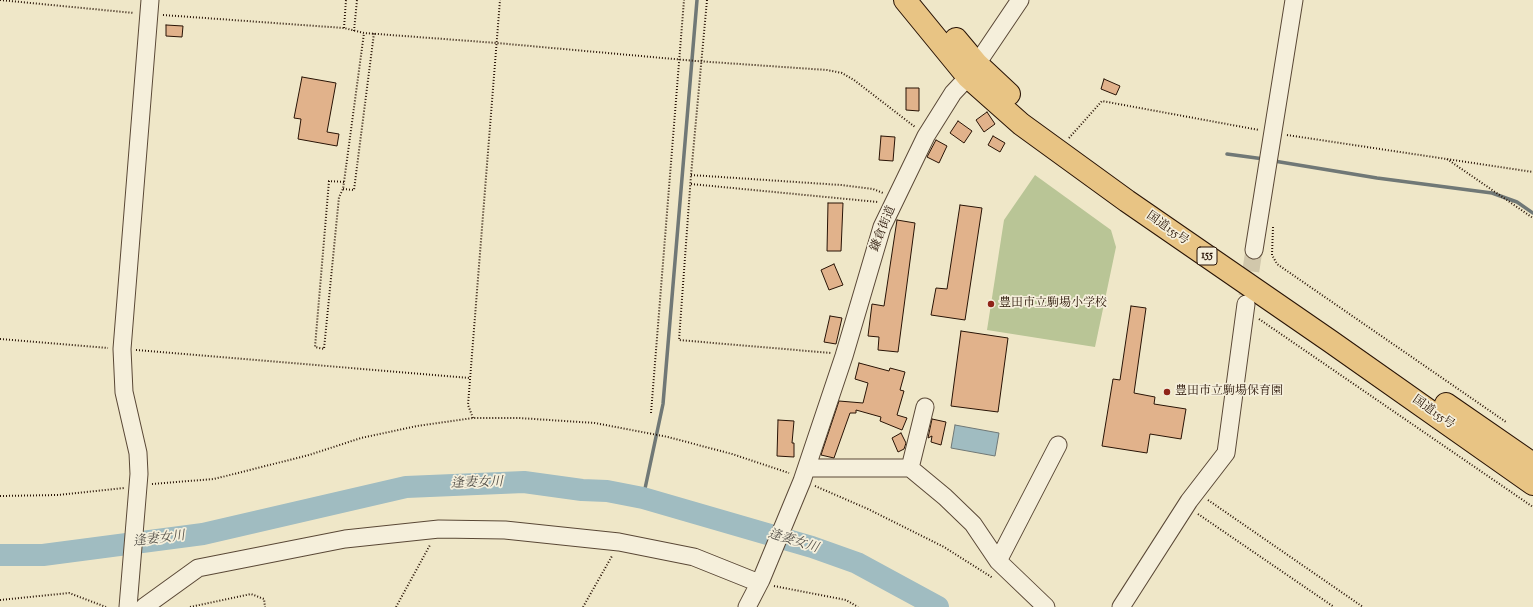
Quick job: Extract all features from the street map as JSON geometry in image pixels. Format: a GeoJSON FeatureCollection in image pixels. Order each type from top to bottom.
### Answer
{"type":"FeatureCollection","features":[{"type":"Feature","properties":{"kind":"highway","name":"国道155号"},"geometry":{"type":"LineString","coordinates":[[905,0],[973,70],[1021,124],[1127,201],[1330,341],[1533,484]]}},
{"type":"Feature","properties":{"kind":"highway","name":"国道155号"},"geometry":{"type":"LineString","coordinates":[[923,0],[973,70],[1014,99],[1066,142],[1533,464]]}},
{"type":"Feature","properties":{"kind":"street","name":"鎌倉街道"},"geometry":{"type":"LineString","coordinates":[[760,581],[803,477],[844,356],[882,227],[895,203],[926,136],[953,93],[973,70],[1020,0]]}},
{"type":"Feature","properties":{"kind":"street"},"geometry":{"type":"LineString","coordinates":[[1254,250],[1294,0]]}},
{"type":"Feature","properties":{"kind":"street"},"geometry":{"type":"LineString","coordinates":[[134,607],[139,492],[138,453],[124,392],[122,349],[150,7]]}},
{"type":"Feature","properties":{"kind":"street"},"geometry":{"type":"LineString","coordinates":[[1122,607],[1191,498],[1226,453],[1246,307]]}},
{"type":"Feature","properties":{"kind":"street"},"geometry":{"type":"LineString","coordinates":[[910,468],[925,407]]}},
{"type":"Feature","properties":{"kind":"street"},"geometry":{"type":"LineString","coordinates":[[998,561],[1058,445]]}},
{"type":"Feature","properties":{"kind":"street"},"geometry":{"type":"LineString","coordinates":[[803,477],[910,468],[945,497],[973,524],[998,561],[1046,607]]}},
{"type":"Feature","properties":{"kind":"street"},"geometry":{"type":"LineString","coordinates":[[134,607],[198,568],[345,539],[439,529],[506,530],[620,542],[694,557],[760,581],[747,607]]}},
{"type":"Feature","properties":{"kind":"path"},"geometry":{"type":"LineString","coordinates":[[0,0],[150,7],[344,28],[364,33],[497,42],[679,60],[827,70],[842,73],[854,80],[926,136]]}},
{"type":"Feature","properties":{"kind":"path"},"geometry":{"type":"LineString","coordinates":[[344,28],[346,0]]}},
{"type":"Feature","properties":{"kind":"path"},"geometry":{"type":"LineString","coordinates":[[354,31],[357,0]]}},
{"type":"Feature","properties":{"kind":"path"},"geometry":{"type":"LineString","coordinates":[[473,418],[468,405],[500,0]]}},
{"type":"Feature","properties":{"kind":"path"},"geometry":{"type":"LineString","coordinates":[[651,413],[684,0]]}},
{"type":"Feature","properties":{"kind":"path"},"geometry":{"type":"LineString","coordinates":[[707,0],[691,175],[679,340],[830,353],[844,356]]}},
{"type":"Feature","properties":{"kind":"path"},"geometry":{"type":"LineString","coordinates":[[344,182],[330,181],[315,347],[324,349],[339,197],[343,189],[344,182],[364,33]]}},
{"type":"Feature","properties":{"kind":"path"},"geometry":{"type":"LineString","coordinates":[[343,189],[354,190],[374,33]]}},
{"type":"Feature","properties":{"kind":"path"},"geometry":{"type":"LineString","coordinates":[[1066,142],[1102,101],[1273,133],[1533,172]]}},
{"type":"Feature","properties":{"kind":"path"},"geometry":{"type":"LineString","coordinates":[[1446,159],[1533,218]]}},
{"type":"Feature","properties":{"kind":"path"},"geometry":{"type":"LineString","coordinates":[[691,175],[841,185],[873,189],[895,203]]}},
{"type":"Feature","properties":{"kind":"path"},"geometry":{"type":"LineString","coordinates":[[691,184],[895,203]]}},
{"type":"Feature","properties":{"kind":"path"},"geometry":{"type":"LineString","coordinates":[[1274,223],[1272,255],[1277,264],[1506,422]]}},
{"type":"Feature","properties":{"kind":"path"},"geometry":{"type":"LineString","coordinates":[[1246,307],[1533,507]]}},
{"type":"Feature","properties":{"kind":"path"},"geometry":{"type":"LineString","coordinates":[[0,339],[470,378]]}},
{"type":"Feature","properties":{"kind":"path"},"geometry":{"type":"LineString","coordinates":[[0,496],[58,495],[130,488],[139,492],[214,479],[309,455],[361,438],[417,426],[473,418],[519,418],[595,423],[649,432],[732,454],[803,477],[944,547],[996,580]]}},
{"type":"Feature","properties":{"kind":"path"},"geometry":{"type":"LineString","coordinates":[[1191,498],[1334,607]]}},
{"type":"Feature","properties":{"kind":"path"},"geometry":{"type":"LineString","coordinates":[[1191,498],[1363,607]]}},
{"type":"Feature","properties":{"kind":"path"},"geometry":{"type":"LineString","coordinates":[[396,607],[439,529]]}},
{"type":"Feature","properties":{"kind":"path"},"geometry":{"type":"LineString","coordinates":[[584,607],[620,542]]}},
{"type":"Feature","properties":{"kind":"path"},"geometry":{"type":"LineString","coordinates":[[760,581],[846,600],[858,607]]}},
{"type":"Feature","properties":{"kind":"path"},"geometry":{"type":"LineString","coordinates":[[0,600],[69,593],[106,607]]}},
{"type":"Feature","properties":{"kind":"path"},"geometry":{"type":"LineString","coordinates":[[190,607],[250,594],[264,599],[265,607]]}},
{"type":"Feature","properties":{"kind":"green space"},"geometry":{"type":"Polygon","coordinates":[[[1035,175],[1111,230],[1116,247],[1095,347],[987,330],[1004,220],[1035,175]]]}},
{"type":"Feature","properties":{"kind":"water"},"geometry":{"type":"Polygon","coordinates":[[[955,425],[999,433],[995,456],[951,448],[955,425]]]}},
{"type":"Feature","properties":{"kind":"building"},"geometry":{"type":"Polygon","coordinates":[[[166,25],[183,26],[182,37],[166,36],[166,25]]]}},
{"type":"Feature","properties":{"kind":"building"},"geometry":{"type":"Polygon","coordinates":[[[302,77],[336,83],[327,132],[339,134],[337,146],[298,139],[301,119],[294,118],[302,77]]]}},
{"type":"Feature","properties":{"kind":"building"},"geometry":{"type":"Polygon","coordinates":[[[1104,79],[1120,86],[1116,95],[1101,89],[1104,79]]]}},
{"type":"Feature","properties":{"kind":"building"},"geometry":{"type":"Polygon","coordinates":[[[906,88],[919,88],[919,111],[906,110],[906,88]]]}},
{"type":"Feature","properties":{"kind":"building"},"geometry":{"type":"Polygon","coordinates":[[[987,112],[995,124],[984,132],[976,120],[987,112]]]}},
{"type":"Feature","properties":{"kind":"building"},"geometry":{"type":"Polygon","coordinates":[[[958,121],[972,131],[964,143],[950,133],[958,121]]]}},
{"type":"Feature","properties":{"kind":"building"},"geometry":{"type":"Polygon","coordinates":[[[881,136],[895,137],[893,161],[879,160],[881,136]]]}},
{"type":"Feature","properties":{"kind":"building"},"geometry":{"type":"Polygon","coordinates":[[[993,136],[1005,143],[1000,152],[988,145],[993,136]]]}},
{"type":"Feature","properties":{"kind":"building"},"geometry":{"type":"Polygon","coordinates":[[[936,140],[947,146],[939,163],[927,157],[936,140]]]}},
{"type":"Feature","properties":{"kind":"building"},"geometry":{"type":"Polygon","coordinates":[[[828,203],[843,203],[841,251],[827,251],[828,203]]]}},
{"type":"Feature","properties":{"kind":"building"},"geometry":{"type":"Polygon","coordinates":[[[960,205],[982,208],[965,320],[931,315],[936,288],[947,289],[960,205]]]}},
{"type":"Feature","properties":{"kind":"building"},"geometry":{"type":"Polygon","coordinates":[[[897,220],[915,223],[898,352],[878,350],[879,337],[868,336],[872,304],[884,306],[897,220]]]}},
{"type":"Feature","properties":{"kind":"building"},"geometry":{"type":"Polygon","coordinates":[[[834,264],[843,285],[829,290],[821,270],[834,264]]]}},
{"type":"Feature","properties":{"kind":"building"},"geometry":{"type":"Polygon","coordinates":[[[1131,306],[1146,308],[1134,393],[1155,397],[1154,404],[1186,409],[1181,439],[1150,434],[1147,453],[1102,446],[1113,379],[1120,380],[1131,306]]]}},
{"type":"Feature","properties":{"kind":"building"},"geometry":{"type":"Polygon","coordinates":[[[830,316],[842,318],[836,344],[824,342],[830,316]]]}},
{"type":"Feature","properties":{"kind":"building"},"geometry":{"type":"Polygon","coordinates":[[[961,331],[1008,338],[998,412],[951,406],[961,331]]]}},
{"type":"Feature","properties":{"kind":"building"},"geometry":{"type":"Polygon","coordinates":[[[859,363],[889,371],[890,368],[905,372],[900,390],[904,391],[897,415],[907,418],[902,430],[880,421],[881,417],[856,410],[856,413],[850,413],[834,458],[821,455],[839,401],[863,403],[868,383],[855,379],[859,363]]]}},
{"type":"Feature","properties":{"kind":"building"},"geometry":{"type":"Polygon","coordinates":[[[932,419],[946,422],[941,445],[931,442],[932,436],[928,438],[932,419]]]}},
{"type":"Feature","properties":{"kind":"building"},"geometry":{"type":"Polygon","coordinates":[[[778,420],[794,421],[792,443],[794,443],[794,457],[777,456],[778,420]]]}},
{"type":"Feature","properties":{"kind":"building"},"geometry":{"type":"Polygon","coordinates":[[[901,433],[906,443],[904,449],[898,452],[892,438],[901,433]]]}},
{"type":"Feature","properties":{"kind":"waterway"},"geometry":{"type":"LineString","coordinates":[[643,498],[663,404],[697,0]]}},
{"type":"Feature","properties":{"kind":"waterway"},"geometry":{"type":"LineString","coordinates":[[1227,154],[1264,159]]}},
{"type":"Feature","properties":{"kind":"waterway"},"geometry":{"type":"LineString","coordinates":[[1274,161],[1377,178],[1492,193],[1517,202],[1533,213]]}},
{"type":"Feature","properties":{"kind":"waterway","name":"逢妻女川"},"geometry":{"type":"LineString","coordinates":[[0,555],[43,555],[203,534],[406,487],[524,482],[582,490],[607,491],[643,498],[812,547],[857,563],[938,607]]}},
{"type":"Feature","properties":{"kind":"tunnel"},"geometry":{"type":"LineString","coordinates":[[1247,296],[1254,250]]}},
{"type":"Feature","properties":{"kind":"place","name":"豊田市立駒場小学校"},"geometry":{"type":"Point","coordinates":[991,304]}},
{"type":"Feature","properties":{"kind":"place","name":"豊田市立駒場保育園"},"geometry":{"type":"Point","coordinates":[1167,392]}}]}
